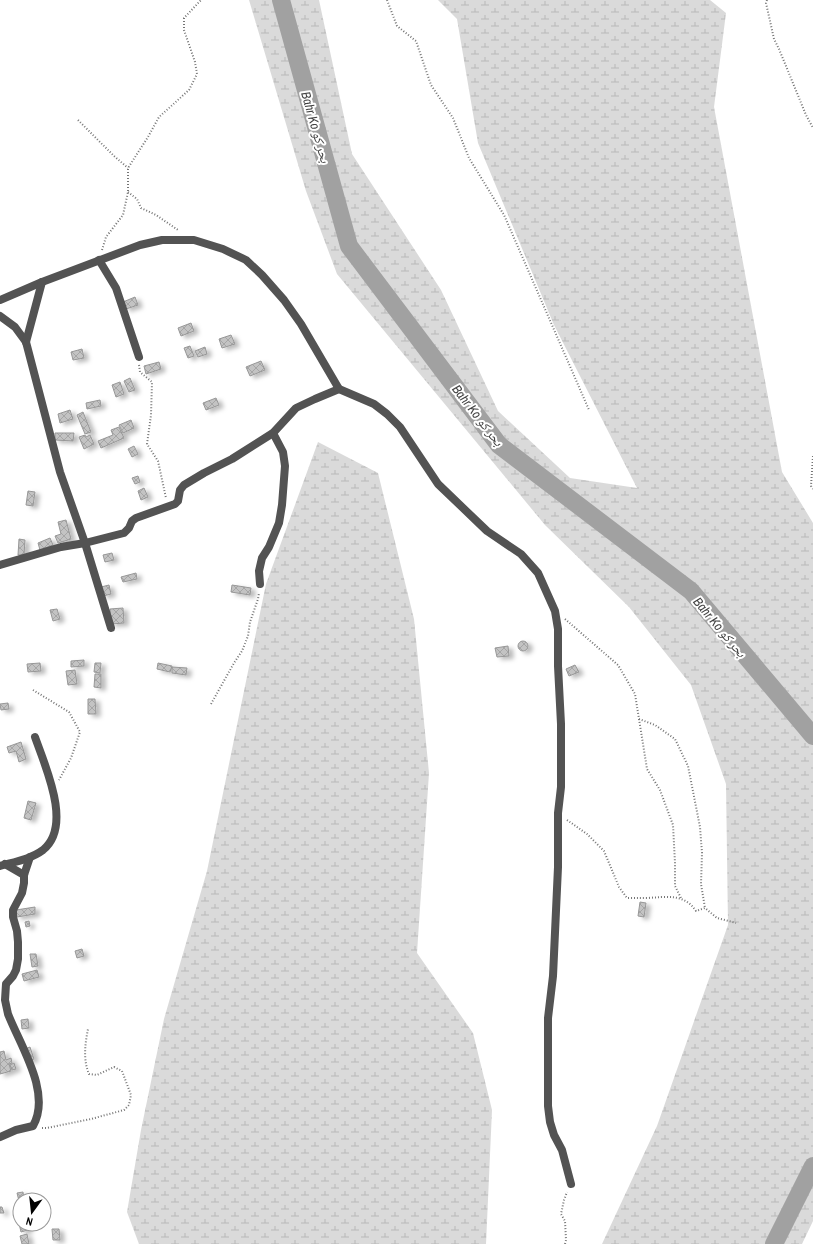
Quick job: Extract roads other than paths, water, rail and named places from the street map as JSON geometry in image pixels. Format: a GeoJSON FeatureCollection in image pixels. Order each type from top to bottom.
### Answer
{"type":"FeatureCollection","features":[{"type":"Feature","properties":{"kind":"street"},"geometry":{"type":"LineString","coordinates":[[0,300],[99,260],[140,245],[162,240],[194,240],[223,249],[246,260],[262,275],[284,300],[301,324],[339,389],[374,404],[388,414],[400,427],[438,484],[487,531],[521,554],[538,573],[555,611],[558,629],[562,754],[561,787],[558,813],[558,867],[553,976],[548,1018],[548,1106],[550,1122],[554,1135],[562,1150],[571,1184]]}},
{"type":"Feature","properties":{"kind":"street"},"geometry":{"type":"LineString","coordinates":[[99,260],[116,288],[139,357]]}},
{"type":"Feature","properties":{"kind":"street"},"geometry":{"type":"LineString","coordinates":[[26,342],[42,282]]}},
{"type":"Feature","properties":{"kind":"street"},"geometry":{"type":"LineString","coordinates":[[0,316],[15,327],[26,342],[60,472],[85,543],[110,628]]}},
{"type":"Feature","properties":{"kind":"street"},"geometry":{"type":"LineString","coordinates":[[0,565],[61,547],[85,543],[124,533],[129,528],[132,521],[136,518],[175,504],[178,501],[180,490],[184,485],[232,459],[273,433],[296,408],[339,389]]}},
{"type":"Feature","properties":{"kind":"street"},"geometry":{"type":"LineString","coordinates":[[260,584],[259,571],[262,558],[269,547],[279,523],[282,505],[284,466],[283,452],[273,433]]}},
{"type":"Feature","properties":{"kind":"street"},"geometry":{"type":"LineString","coordinates":[[2,865],[30,857],[49,844],[54,836],[56,819],[53,789],[35,737]]}},
{"type":"Feature","properties":{"kind":"street"},"geometry":{"type":"LineString","coordinates":[[0,1137],[16,1130],[33,1126],[40,1110],[39,1096],[34,1074],[8,1014],[5,995],[6,984],[16,970],[18,959],[17,931],[13,917],[14,910],[22,893],[24,875],[30,857]]}},
{"type":"Feature","properties":{"kind":"street"},"geometry":{"type":"LineString","coordinates":[[2,865],[24,875]]}},
{"type":"Feature","properties":{"kind":"waterway","name":"Bahr Ko بحر كو"},"geometry":{"type":"LineString","coordinates":[[281,0],[349,246],[499,445],[691,591],[813,736]]}},
{"type":"Feature","properties":{"kind":"waterway","name":"Bahr Ko بحر كو"},"geometry":{"type":"LineString","coordinates":[[774,1244],[813,1166]]}}]}
